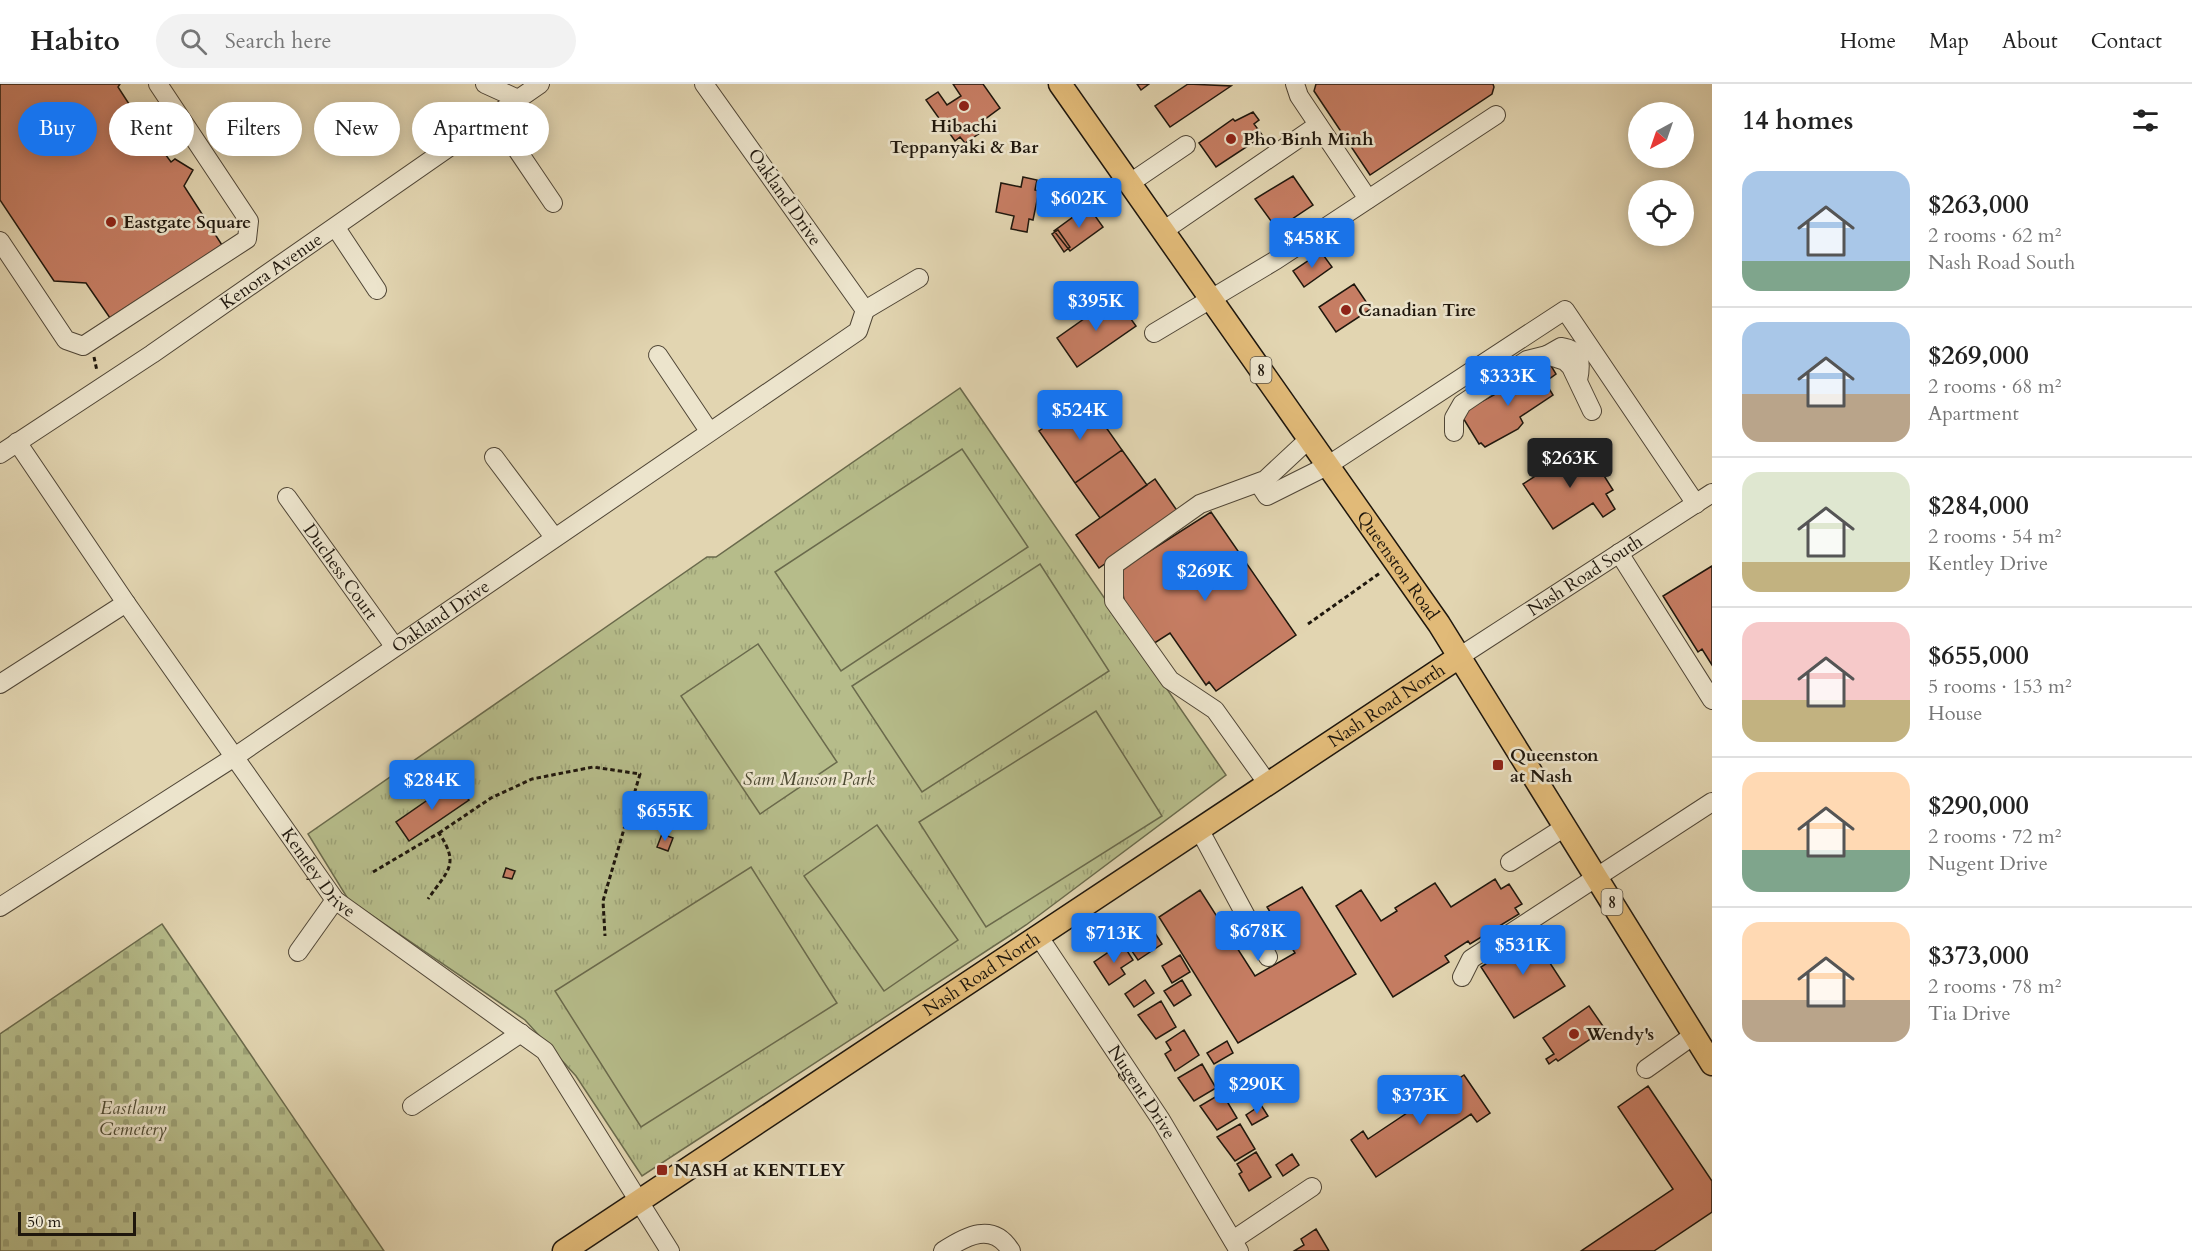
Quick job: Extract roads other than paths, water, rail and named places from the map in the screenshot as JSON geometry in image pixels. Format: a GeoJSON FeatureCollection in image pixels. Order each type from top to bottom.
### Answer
{"type":"FeatureCollection","features":[{"type":"Feature","properties":{"kind":"main road","name":"Queenston Road"},"geometry":{"type":"LineString","coordinates":[[1060,84],[1328,465],[1459,657],[1712,1064]]}},
{"type":"Feature","properties":{"kind":"main road","name":"Nash Road North"},"geometry":{"type":"LineString","coordinates":[[564,1251],[1459,657]]}},
{"type":"Feature","properties":{"kind":"street"},"geometry":{"type":"LineString","coordinates":[[0,241],[66,340],[84,346],[247,239],[249,221],[158,84]]}},
{"type":"Feature","properties":{"kind":"street"},"geometry":{"type":"LineString","coordinates":[[485,84],[518,99]]}},
{"type":"Feature","properties":{"kind":"street","name":"Kenora Avenue"},"geometry":{"type":"LineString","coordinates":[[514,102],[540,84]]}},
{"type":"Feature","properties":{"kind":"street","name":"Oakland Drive"},"geometry":{"type":"LineString","coordinates":[[0,908],[236,756],[858,331],[865,310],[704,84]]}},
{"type":"Feature","properties":{"kind":"street"},"geometry":{"type":"LineString","coordinates":[[1295,84],[1299,96],[1368,199]]}},
{"type":"Feature","properties":{"kind":"street"},"geometry":{"type":"LineString","coordinates":[[1154,333],[1188,310],[1212,300],[1496,115]]}},
{"type":"Feature","properties":{"kind":"street"},"geometry":{"type":"LineString","coordinates":[[1163,231],[1318,124]]}},
{"type":"Feature","properties":{"kind":"street"},"geometry":{"type":"LineString","coordinates":[[1130,183],[1186,145]]}},
{"type":"Feature","properties":{"kind":"street","name":"Kenora Avenue"},"geometry":{"type":"LineString","coordinates":[[0,454],[101,388],[439,156]]}},
{"type":"Feature","properties":{"kind":"street"},"geometry":{"type":"LineString","coordinates":[[521,156],[553,203]]}},
{"type":"Feature","properties":{"kind":"street"},"geometry":{"type":"LineString","coordinates":[[336,228],[377,290]]}},
{"type":"Feature","properties":{"kind":"street"},"geometry":{"type":"LineString","coordinates":[[865,310],[919,278]]}},
{"type":"Feature","properties":{"kind":"street"},"geometry":{"type":"LineString","coordinates":[[1268,784],[1215,710],[1170,680],[1114,601],[1112,588],[1114,565],[1200,504],[1263,490],[1328,465],[1565,310],[1696,504]]}},
{"type":"Feature","properties":{"kind":"street"},"geometry":{"type":"LineString","coordinates":[[1454,432],[1454,418],[1462,404],[1527,360],[1547,355],[1561,347],[1576,352],[1580,358],[1578,380],[1592,411]]}},
{"type":"Feature","properties":{"kind":"street"},"geometry":{"type":"LineString","coordinates":[[658,355],[709,431]]}},
{"type":"Feature","properties":{"kind":"street"},"geometry":{"type":"LineString","coordinates":[[1263,490],[1309,439]]}},
{"type":"Feature","properties":{"kind":"street","name":"Kentley Drive"},"geometry":{"type":"LineString","coordinates":[[17,442],[126,603],[236,756],[335,900],[545,1052],[670,1251]]}},
{"type":"Feature","properties":{"kind":"street"},"geometry":{"type":"LineString","coordinates":[[494,458],[554,537]]}},
{"type":"Feature","properties":{"kind":"street","name":"Nash Road South"},"geometry":{"type":"LineString","coordinates":[[1459,657],[1712,493]]}},
{"type":"Feature","properties":{"kind":"street","name":"Duchess Court"},"geometry":{"type":"LineString","coordinates":[[287,497],[394,646]]}},
{"type":"Feature","properties":{"kind":"street"},"geometry":{"type":"LineString","coordinates":[[1619,553],[1712,700]]}},
{"type":"Feature","properties":{"kind":"street"},"geometry":{"type":"LineString","coordinates":[[0,684],[126,603]]}},
{"type":"Feature","properties":{"kind":"street"},"geometry":{"type":"LineString","coordinates":[[1462,977],[1471,959],[1595,876],[1712,802]]}},
{"type":"Feature","properties":{"kind":"street"},"geometry":{"type":"LineString","coordinates":[[1510,862],[1565,827]]}},
{"type":"Feature","properties":{"kind":"street"},"geometry":{"type":"LineString","coordinates":[[1199,829],[1268,957]]}},
{"type":"Feature","properties":{"kind":"street"},"geometry":{"type":"LineString","coordinates":[[298,952],[335,900]]}},
{"type":"Feature","properties":{"kind":"street","name":"Nugent Drive"},"geometry":{"type":"LineString","coordinates":[[1039,937],[1161,1120],[1236,1246]]}},
{"type":"Feature","properties":{"kind":"street"},"geometry":{"type":"LineString","coordinates":[[412,1106],[521,1033]]}},
{"type":"Feature","properties":{"kind":"street"},"geometry":{"type":"LineString","coordinates":[[1646,1069],[1694,1035]]}},
{"type":"Feature","properties":{"kind":"street"},"geometry":{"type":"LineString","coordinates":[[1236,1246],[1312,1187]]}},
{"type":"Feature","properties":{"kind":"street"},"geometry":{"type":"LineString","coordinates":[[943,1251],[972,1234],[986,1233],[1005,1241],[1011,1251]]}},
{"type":"Feature","properties":{"kind":"place","name":"Hibachi Teppanyaki & Bar"},"geometry":{"type":"Point","coordinates":[964,106]}},
{"type":"Feature","properties":{"kind":"place","name":"Pho Binh Minh"},"geometry":{"type":"Point","coordinates":[1231,139]}},
{"type":"Feature","properties":{"kind":"place","name":"Eastgate Square"},"geometry":{"type":"Point","coordinates":[111,222]}},
{"type":"Feature","properties":{"kind":"place","name":"Canadian Tire"},"geometry":{"type":"Point","coordinates":[1346,310]}},
{"type":"Feature","properties":{"kind":"place","name":"Queenston at Nash"},"geometry":{"type":"Point","coordinates":[1498,765]}},
{"type":"Feature","properties":{"kind":"place","name":"Wendy's"},"geometry":{"type":"Point","coordinates":[1574,1034]}},
{"type":"Feature","properties":{"kind":"place","name":"NASH at KENTLEY"},"geometry":{"type":"Point","coordinates":[662,1170]}},
{"type":"Feature","properties":{"kind":"park label","name":"Sam Manson Park"},"geometry":{"type":"Point","coordinates":[809,779]}},
{"type":"Feature","properties":{"kind":"park label","name":"Eastlawn Cemetery"},"geometry":{"type":"Point","coordinates":[133,1118]}}]}
